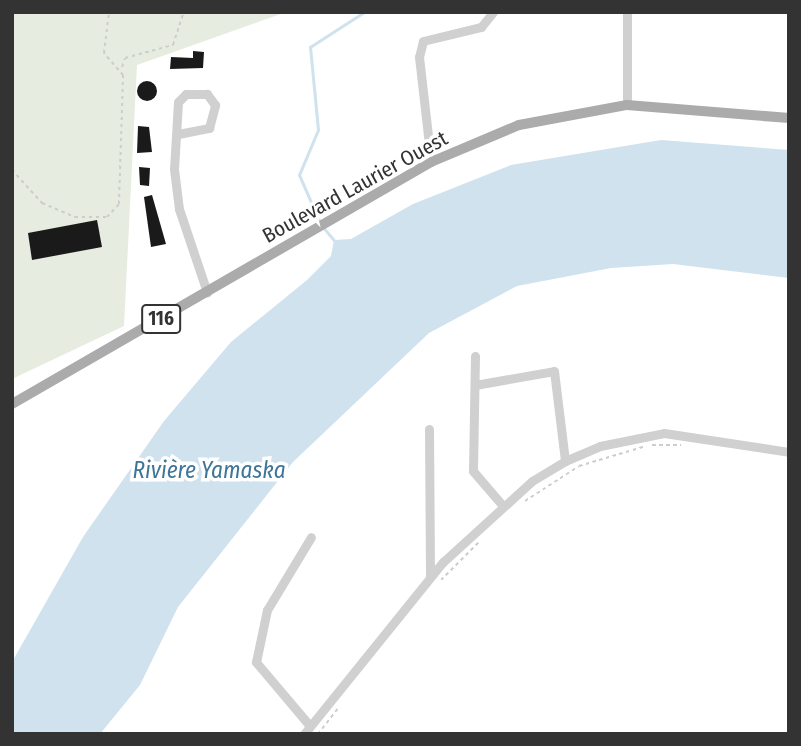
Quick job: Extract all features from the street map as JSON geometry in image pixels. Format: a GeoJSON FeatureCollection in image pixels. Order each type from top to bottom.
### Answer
{"type":"FeatureCollection","features":[{"type":"Feature","properties":{"kind":"main road","name":"Boulevard Laurier Ouest"},"geometry":{"type":"LineString","coordinates":[[12,404],[431,162],[519,125],[626,105],[789,118]]}},
{"type":"Feature","properties":{"kind":"street"},"geometry":{"type":"LineString","coordinates":[[431,162],[419,57],[423,41],[481,27],[494,12]]}},
{"type":"Feature","properties":{"kind":"street"},"geometry":{"type":"LineString","coordinates":[[626,105],[627,12]]}},
{"type":"Feature","properties":{"kind":"street"},"geometry":{"type":"LineString","coordinates":[[178,134],[209,128],[215,105],[207,94],[186,94],[178,102],[178,134],[179,209],[206,292]]}},
{"type":"Feature","properties":{"kind":"street"},"geometry":{"type":"LineString","coordinates":[[475,356],[473,471],[503,506]]}},
{"type":"Feature","properties":{"kind":"street"},"geometry":{"type":"LineString","coordinates":[[475,385],[554,371],[565,461]]}},
{"type":"Feature","properties":{"kind":"street"},"geometry":{"type":"LineString","coordinates":[[429,429],[434,580]]}},
{"type":"Feature","properties":{"kind":"street"},"geometry":{"type":"LineString","coordinates":[[311,537],[267,610],[256,662],[307,730],[434,580],[503,506],[565,461],[600,446],[664,433],[789,452]]}},
{"type":"Feature","properties":{"kind":"path"},"geometry":{"type":"LineString","coordinates":[[110,12],[104,53],[121,68]]}},
{"type":"Feature","properties":{"kind":"path"},"geometry":{"type":"LineString","coordinates":[[12,170],[51,208],[82,219],[110,214],[122,192],[121,68],[125,58],[173,45],[184,12]]}},
{"type":"Feature","properties":{"kind":"path"},"geometry":{"type":"LineString","coordinates":[[515,508],[579,466],[650,445],[685,445]]}},
{"type":"Feature","properties":{"kind":"path"},"geometry":{"type":"LineString","coordinates":[[434,580],[481,541]]}},
{"type":"Feature","properties":{"kind":"path"},"geometry":{"type":"LineString","coordinates":[[318,734],[342,702]]}},
{"type":"Feature","properties":{"kind":"shaded area"},"geometry":{"type":"Polygon","coordinates":[[[12,12],[286,12],[137,65],[124,326],[12,379],[12,12]]]}},
{"type":"Feature","properties":{"kind":"water","name":"Rivière Yamaska"},"geometry":{"type":"Polygon","coordinates":[[[661,140],[789,150],[789,278],[673,264],[611,268],[517,286],[429,333],[293,462],[178,607],[140,685],[100,734],[12,734],[12,662],[83,537],[164,421],[231,342],[307,280],[331,256],[334,240],[351,239],[413,204],[511,165],[661,140]]]}},
{"type":"Feature","properties":{"kind":"building"},"geometry":{"type":"Polygon","coordinates":[[[193,51],[204,52],[203,68],[170,69],[171,57],[193,58],[193,51]]]}},
{"type":"Feature","properties":{"kind":"building"},"geometry":{"type":"Polygon","coordinates":[[[147,81],[154,84],[157,91],[154,98],[147,101],[140,98],[137,91],[140,84],[147,81]]]}},
{"type":"Feature","properties":{"kind":"building"},"geometry":{"type":"Polygon","coordinates":[[[138,126],[149,127],[152,152],[137,153],[138,126]]]}},
{"type":"Feature","properties":{"kind":"building"},"geometry":{"type":"Polygon","coordinates":[[[139,167],[150,168],[149,186],[140,185],[139,167]]]}},
{"type":"Feature","properties":{"kind":"building"},"geometry":{"type":"Polygon","coordinates":[[[152,195],[166,244],[151,247],[144,197],[152,195]]]}},
{"type":"Feature","properties":{"kind":"building"},"geometry":{"type":"Polygon","coordinates":[[[97,220],[102,247],[32,260],[28,233],[97,220]]]}},
{"type":"Feature","properties":{"kind":"waterway"},"geometry":{"type":"LineString","coordinates":[[320,223],[299,175],[318,130],[310,47],[364,12]]}},
{"type":"Feature","properties":{"kind":"waterway"},"geometry":{"type":"LineString","coordinates":[[324,228],[334,240]]}}]}
